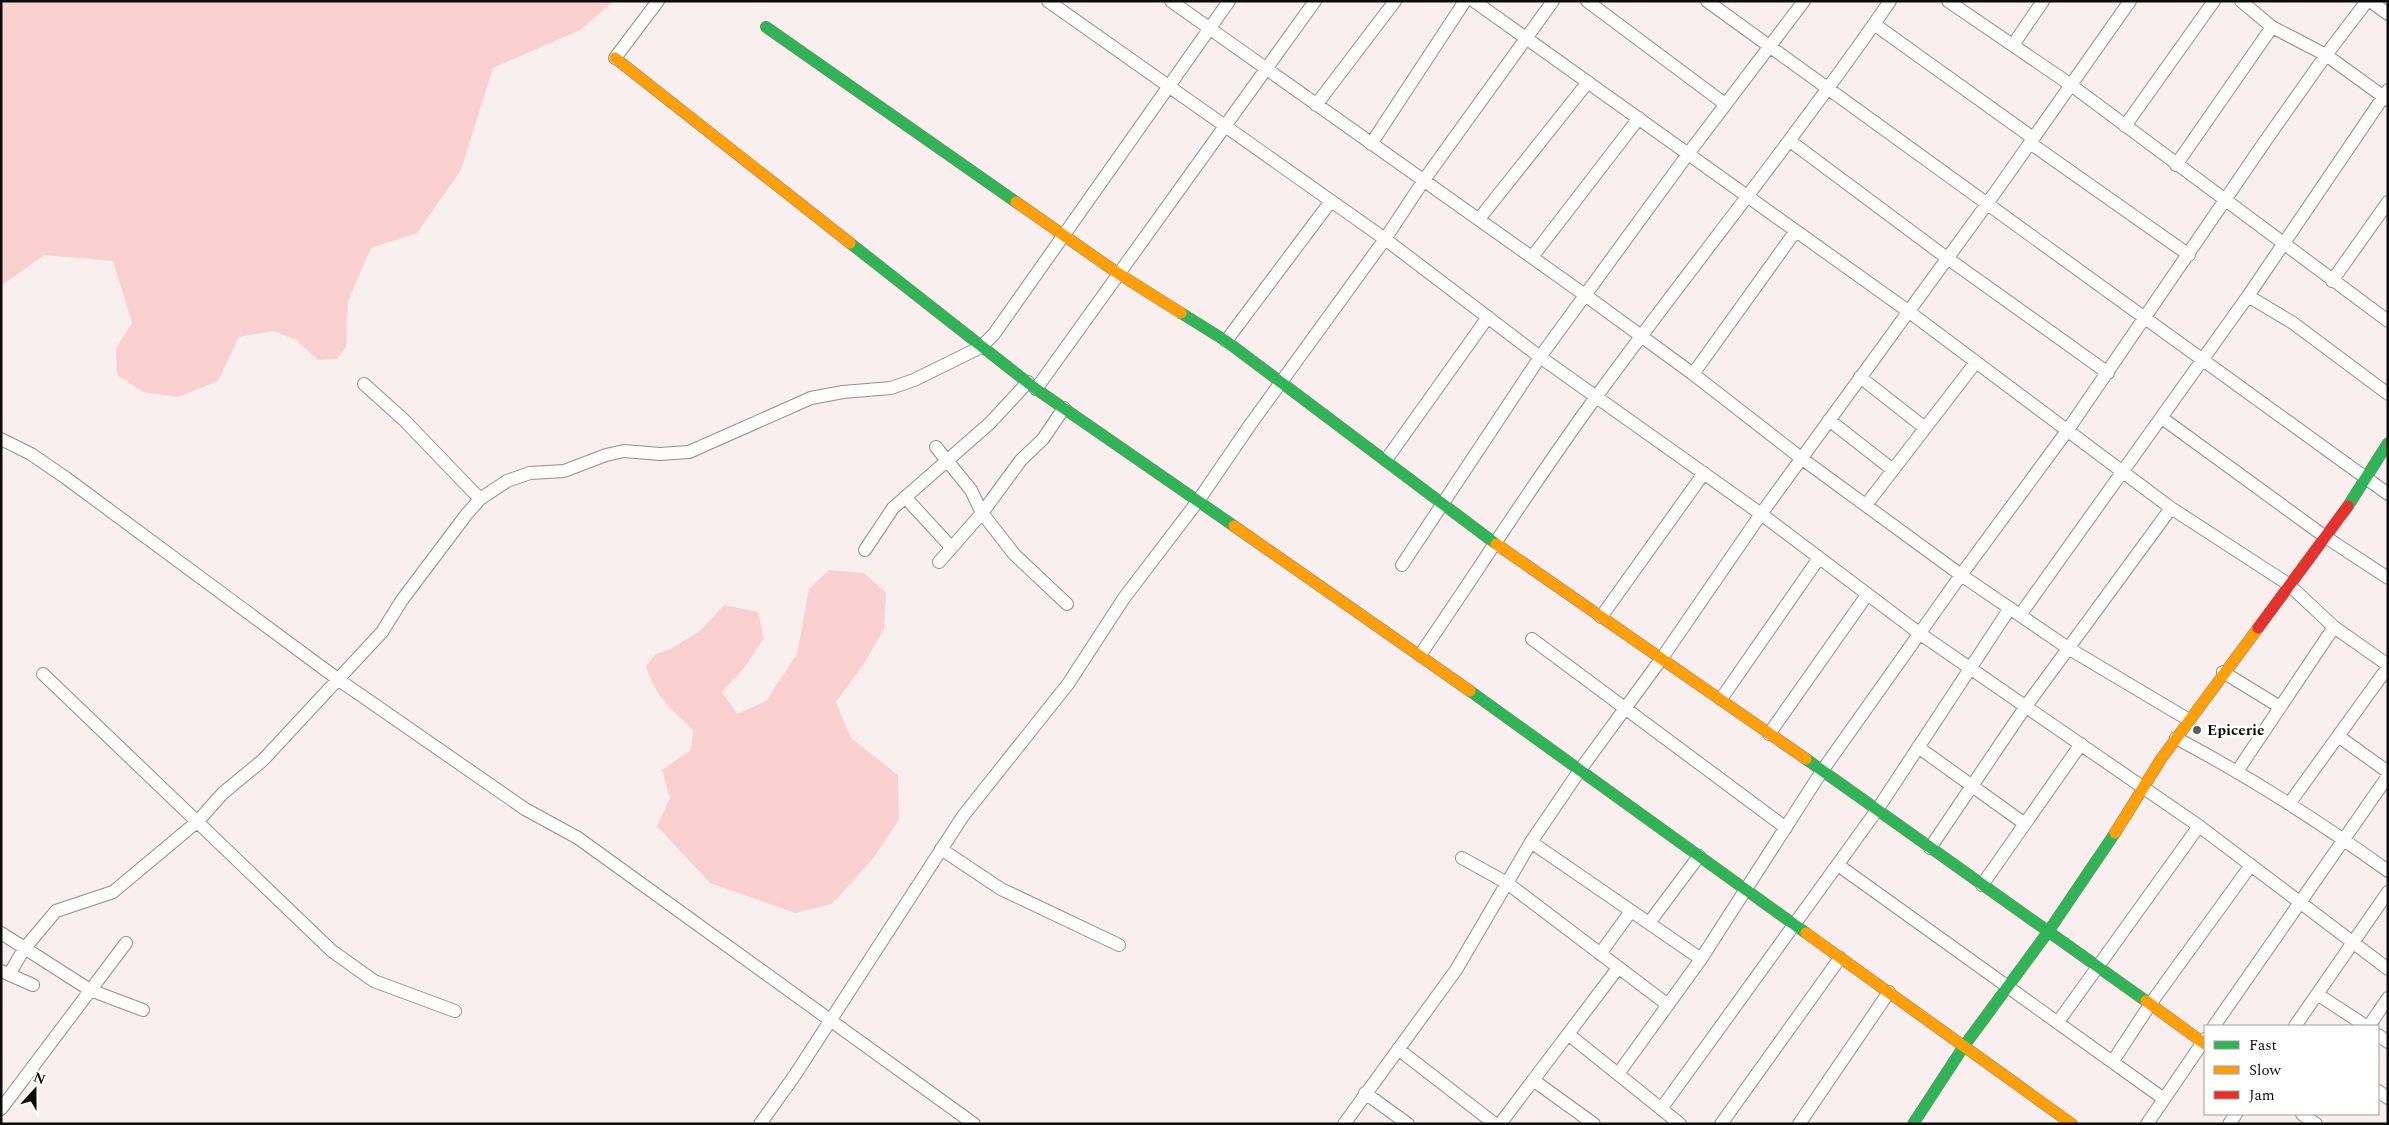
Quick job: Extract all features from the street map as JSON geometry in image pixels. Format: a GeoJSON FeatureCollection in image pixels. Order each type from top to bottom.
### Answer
{"type":"FeatureCollection","features":[{"type":"Feature","properties":{"kind":"street"},"geometry":{"type":"LineString","coordinates":[[658,1],[615,58],[1032,386],[1420,655],[1964,1046],[2068,1123]]}},
{"type":"Feature","properties":{"kind":"street"},"geometry":{"type":"LineString","coordinates":[[1048,1],[1385,239],[1540,356],[1761,514],[1919,633],[2143,786],[2388,968]]}},
{"type":"Feature","properties":{"kind":"street"},"geometry":{"type":"LineString","coordinates":[[1171,1],[1265,70],[1585,295],[1693,374],[1801,458],[1961,575],[2068,648],[2189,720]]}},
{"type":"Feature","properties":{"kind":"street"},"geometry":{"type":"LineString","coordinates":[[33,985],[6,972],[56,911],[114,892],[198,821],[223,793],[263,760],[382,632],[408,592],[466,514],[480,499],[507,481],[530,473],[564,471],[606,455],[624,451],[660,454],[689,452],[811,398],[843,392],[892,388],[914,380],[981,347],[994,334],[1062,235],[1229,1]]}},
{"type":"Feature","properties":{"kind":"street"},"geometry":{"type":"LineString","coordinates":[[865,550],[893,508],[948,462],[1032,386],[1119,274],[1315,1]]}},
{"type":"Feature","properties":{"kind":"street"},"geometry":{"type":"LineString","coordinates":[[1316,105],[1394,1]]}},
{"type":"Feature","properties":{"kind":"street"},"geometry":{"type":"LineString","coordinates":[[1371,144],[1465,1]]}},
{"type":"Feature","properties":{"kind":"street"},"geometry":{"type":"LineString","coordinates":[[1474,1],[1908,311],[2171,508],[2288,584],[2334,627],[2388,666],[2289,804]]}},
{"type":"Feature","properties":{"kind":"street"},"geometry":{"type":"LineString","coordinates":[[760,1124],[795,1075],[963,816],[1068,684],[1124,598],[1198,501],[1331,311],[1385,239],[1424,180],[1553,1]]}},
{"type":"Feature","properties":{"kind":"street"},"geometry":{"type":"LineString","coordinates":[[1588,1],[1725,104]]}},
{"type":"Feature","properties":{"kind":"street"},"geometry":{"type":"LineString","coordinates":[[1707,1],[2388,494]]}},
{"type":"Feature","properties":{"kind":"street"},"geometry":{"type":"LineString","coordinates":[[1402,565],[1540,356],[1725,104],[1804,1]]}},
{"type":"Feature","properties":{"kind":"street"},"geometry":{"type":"LineString","coordinates":[[1420,655],[1596,396],[1829,88],[1890,1]]}},
{"type":"Feature","properties":{"kind":"street"},"geometry":{"type":"LineString","coordinates":[[1948,1],[1965,6],[2013,45],[2071,86],[2332,281],[2387,317]]}},
{"type":"Feature","properties":{"kind":"street"},"geometry":{"type":"LineString","coordinates":[[2013,45],[2043,1]]}},
{"type":"Feature","properties":{"kind":"street"},"geometry":{"type":"LineString","coordinates":[[1344,1124],[1456,970],[1531,842],[1580,770],[1662,658],[1801,458],[1987,204],[2130,1]]}},
{"type":"Feature","properties":{"kind":"street"},"geometry":{"type":"LineString","coordinates":[[2125,126],[2214,1]]}},
{"type":"Feature","properties":{"kind":"street"},"geometry":{"type":"LineString","coordinates":[[1661,1109],[1796,925],[1877,810],[1970,668],[2015,612],[2162,418],[2386,96],[2326,54],[2272,27],[2241,1]]}},
{"type":"Feature","properties":{"kind":"street"},"geometry":{"type":"LineString","coordinates":[[1618,1074],[1701,959],[1822,771],[1919,633],[2067,431],[2146,319],[2326,54],[2369,1],[2388,14]]}},
{"type":"Feature","properties":{"kind":"street"},"geometry":{"type":"LineString","coordinates":[[1874,24],[2189,255]]}},
{"type":"Feature","properties":{"kind":"street"},"geometry":{"type":"LineString","coordinates":[[766,27],[1119,274],[1226,341],[1496,544],[1721,699],[2204,1042],[2147,1124]]}},
{"type":"Feature","properties":{"kind":"street"},"geometry":{"type":"LineString","coordinates":[[2176,165],[2272,27]]}},
{"type":"Feature","properties":{"kind":"street"},"geometry":{"type":"LineString","coordinates":[[1479,219],[1588,82]]}},
{"type":"Feature","properties":{"kind":"street"},"geometry":{"type":"LineString","coordinates":[[1532,257],[1639,118]]}},
{"type":"Feature","properties":{"kind":"street"},"geometry":{"type":"LineString","coordinates":[[1790,140],[1947,258],[2108,373]]}},
{"type":"Feature","properties":{"kind":"street"},"geometry":{"type":"LineString","coordinates":[[1226,341],[1331,201]]}},
{"type":"Feature","properties":{"kind":"street"},"geometry":{"type":"LineString","coordinates":[[2332,281],[2388,202]]}},
{"type":"Feature","properties":{"kind":"street"},"geometry":{"type":"LineString","coordinates":[[1693,374],[1795,232]]}},
{"type":"Feature","properties":{"kind":"street"},"geometry":{"type":"LineString","coordinates":[[2248,296],[2293,323],[2388,394]]}},
{"type":"Feature","properties":{"kind":"street"},"geometry":{"type":"LineString","coordinates":[[1386,460],[1488,317]]}},
{"type":"Feature","properties":{"kind":"street"},"geometry":{"type":"LineString","coordinates":[[1866,505],[1976,362]]}},
{"type":"Feature","properties":{"kind":"street"},"geometry":{"type":"LineString","coordinates":[[1860,377],[1925,428]]}},
{"type":"Feature","properties":{"kind":"street"},"geometry":{"type":"LineString","coordinates":[[364,384],[404,420],[480,499]]}},
{"type":"Feature","properties":{"kind":"street"},"geometry":{"type":"LineString","coordinates":[[939,562],[982,513],[1021,460],[1043,439],[1064,408]]}},
{"type":"Feature","properties":{"kind":"street"},"geometry":{"type":"LineString","coordinates":[[2162,418],[2324,536],[2388,578]]}},
{"type":"Feature","properties":{"kind":"street"},"geometry":{"type":"LineString","coordinates":[[1829,420],[1893,470]]}},
{"type":"Feature","properties":{"kind":"street"},"geometry":{"type":"LineString","coordinates":[[1,439],[31,454],[66,478],[339,680],[525,809],[578,838],[974,1124]]}},
{"type":"Feature","properties":{"kind":"street"},"geometry":{"type":"LineString","coordinates":[[1913,1124],[1964,1046],[2048,932],[2102,853],[2143,786],[2176,738],[2366,478],[2388,443]]}},
{"type":"Feature","properties":{"kind":"street"},"geometry":{"type":"LineString","coordinates":[[936,447],[971,490],[982,513],[1014,554],[1067,604]]}},
{"type":"Feature","properties":{"kind":"street"},"geometry":{"type":"LineString","coordinates":[[1601,617],[1704,473]]}},
{"type":"Feature","properties":{"kind":"street"},"geometry":{"type":"LineString","coordinates":[[905,497],[951,547]]}},
{"type":"Feature","properties":{"kind":"street"},"geometry":{"type":"LineString","coordinates":[[1930,848],[2026,706],[2171,508]]}},
{"type":"Feature","properties":{"kind":"street"},"geometry":{"type":"LineString","coordinates":[[1721,699],[1820,558]]}},
{"type":"Feature","properties":{"kind":"street"},"geometry":{"type":"LineString","coordinates":[[1769,734],[1867,595]]}},
{"type":"Feature","properties":{"kind":"street"},"geometry":{"type":"LineString","coordinates":[[2238,770],[2334,627]]}},
{"type":"Feature","properties":{"kind":"street"},"geometry":{"type":"LineString","coordinates":[[1532,640],[1786,828]]}},
{"type":"Feature","properties":{"kind":"street"},"geometry":{"type":"LineString","coordinates":[[2223,672],[2280,707]]}},
{"type":"Feature","properties":{"kind":"street"},"geometry":{"type":"LineString","coordinates":[[43,674],[332,951],[374,981],[455,1011]]}},
{"type":"Feature","properties":{"kind":"street"},"geometry":{"type":"LineString","coordinates":[[2338,736],[2388,772]]}},
{"type":"Feature","properties":{"kind":"street"},"geometry":{"type":"LineString","coordinates":[[2176,738],[2238,770],[2344,840],[2388,872]]}},
{"type":"Feature","properties":{"kind":"street"},"geometry":{"type":"LineString","coordinates":[[1982,885],[2081,744]]}},
{"type":"Feature","properties":{"kind":"street"},"geometry":{"type":"LineString","coordinates":[[1918,747],[2025,824]]}},
{"type":"Feature","properties":{"kind":"street"},"geometry":{"type":"LineString","coordinates":[[2215,1025],[2388,776]]}},
{"type":"Feature","properties":{"kind":"street"},"geometry":{"type":"LineString","coordinates":[[2058,1022],[2198,826]]}},
{"type":"Feature","properties":{"kind":"street"},"geometry":{"type":"LineString","coordinates":[[1531,842],[1701,959]]}},
{"type":"Feature","properties":{"kind":"street"},"geometry":{"type":"LineString","coordinates":[[942,849],[1001,889],[1119,944]]}},
{"type":"Feature","properties":{"kind":"street"},"geometry":{"type":"LineString","coordinates":[[1649,923],[1699,856]]}},
{"type":"Feature","properties":{"kind":"street"},"geometry":{"type":"LineString","coordinates":[[1462,858],[1507,883],[1668,1005]]}},
{"type":"Feature","properties":{"kind":"street"},"geometry":{"type":"LineString","coordinates":[[1838,865],[2164,1099]]}},
{"type":"Feature","properties":{"kind":"street"},"geometry":{"type":"LineString","coordinates":[[2112,1061],[2151,1003],[2251,865]]}},
{"type":"Feature","properties":{"kind":"street"},"geometry":{"type":"LineString","coordinates":[[2296,1025],[2388,892]]}},
{"type":"Feature","properties":{"kind":"street"},"geometry":{"type":"LineString","coordinates":[[1600,954],[1631,910]]}},
{"type":"Feature","properties":{"kind":"street"},"geometry":{"type":"LineString","coordinates":[[1,933],[90,990],[143,1010]]}},
{"type":"Feature","properties":{"kind":"street"},"geometry":{"type":"LineString","coordinates":[[1,1109],[126,943]]}},
{"type":"Feature","properties":{"kind":"street"},"geometry":{"type":"LineString","coordinates":[[1721,1124],[1840,958]]}},
{"type":"Feature","properties":{"kind":"street"},"geometry":{"type":"LineString","coordinates":[[1500,1124],[1618,968]]}},
{"type":"Feature","properties":{"kind":"street"},"geometry":{"type":"LineString","coordinates":[[1798,1124],[1889,992]]}},
{"type":"Feature","properties":{"kind":"street"},"geometry":{"type":"LineString","coordinates":[[2317,994],[2365,1025]]}},
{"type":"Feature","properties":{"kind":"street"},"geometry":{"type":"LineString","coordinates":[[2368,1025],[2388,998]]}},
{"type":"Feature","properties":{"kind":"street"},"geometry":{"type":"LineString","coordinates":[[1568,1034],[1680,1124]]}},
{"type":"Feature","properties":{"kind":"street"},"geometry":{"type":"LineString","coordinates":[[1398,1049],[1495,1124]]}},
{"type":"Feature","properties":{"kind":"street"},"geometry":{"type":"LineString","coordinates":[[1533,1080],[1594,1124]]}},
{"type":"Feature","properties":{"kind":"street"},"geometry":{"type":"LineString","coordinates":[[1365,1094],[1408,1124]]}},
{"type":"Feature","properties":{"kind":"sand"},"geometry":{"type":"Polygon","coordinates":[[[1,1],[614,1],[580,30],[493,68],[461,170],[417,233],[371,248],[348,301],[346,347],[337,359],[318,360],[296,340],[274,331],[239,337],[218,381],[178,397],[143,392],[117,375],[116,348],[132,323],[113,261],[44,255],[1,286],[1,1]]]}},
{"type":"Feature","properties":{"kind":"sand"},"geometry":{"type":"Polygon","coordinates":[[[829,570],[864,573],[886,593],[884,629],[865,662],[836,702],[851,738],[898,775],[899,820],[874,857],[832,904],[795,913],[710,883],[657,826],[670,798],[662,770],[691,750],[693,730],[659,694],[646,666],[656,654],[670,649],[699,632],[724,605],[758,612],[764,638],[744,668],[722,692],[737,714],[766,701],[797,654],[809,589],[829,570]]]}},
{"type":"Feature","properties":{"kind":"traffic: fast"},"geometry":{"type":"LineString","coordinates":[[766,27],[1016,202]]}},
{"type":"Feature","properties":{"kind":"traffic: fast"},"geometry":{"type":"LineString","coordinates":[[850,243],[1036,389],[1234,526]]}},
{"type":"Feature","properties":{"kind":"traffic: fast"},"geometry":{"type":"LineString","coordinates":[[1181,313],[1226,341],[1496,544]]}},
{"type":"Feature","properties":{"kind":"traffic: fast"},"geometry":{"type":"LineString","coordinates":[[2348,506],[2388,443]]}},
{"type":"Feature","properties":{"kind":"traffic: fast"},"geometry":{"type":"LineString","coordinates":[[1470,691],[1806,933]]}},
{"type":"Feature","properties":{"kind":"traffic: fast"},"geometry":{"type":"LineString","coordinates":[[1806,759],[2146,1001]]}},
{"type":"Feature","properties":{"kind":"traffic: fast"},"geometry":{"type":"LineString","coordinates":[[1913,1124],[1964,1046],[2048,932],[2115,833]]}},
{"type":"Feature","properties":{"kind":"traffic: slow"},"geometry":{"type":"LineString","coordinates":[[615,58],[850,243]]}},
{"type":"Feature","properties":{"kind":"traffic: slow"},"geometry":{"type":"LineString","coordinates":[[1016,202],[1119,274],[1181,313]]}},
{"type":"Feature","properties":{"kind":"traffic: slow"},"geometry":{"type":"LineString","coordinates":[[1234,526],[1470,691]]}},
{"type":"Feature","properties":{"kind":"traffic: slow"},"geometry":{"type":"LineString","coordinates":[[1496,544],[1806,759]]}},
{"type":"Feature","properties":{"kind":"traffic: slow"},"geometry":{"type":"LineString","coordinates":[[2115,833],[2161,759],[2258,628]]}},
{"type":"Feature","properties":{"kind":"traffic: slow"},"geometry":{"type":"LineString","coordinates":[[1806,933],[2072,1124]]}},
{"type":"Feature","properties":{"kind":"traffic: slow"},"geometry":{"type":"LineString","coordinates":[[2146,1001],[2204,1043]]}},
{"type":"Feature","properties":{"kind":"traffic: jam"},"geometry":{"type":"LineString","coordinates":[[2258,628],[2348,506]]}},
{"type":"Feature","properties":{"kind":"place","name":"Epicerie"},"geometry":{"type":"Point","coordinates":[2197,730]}}]}
